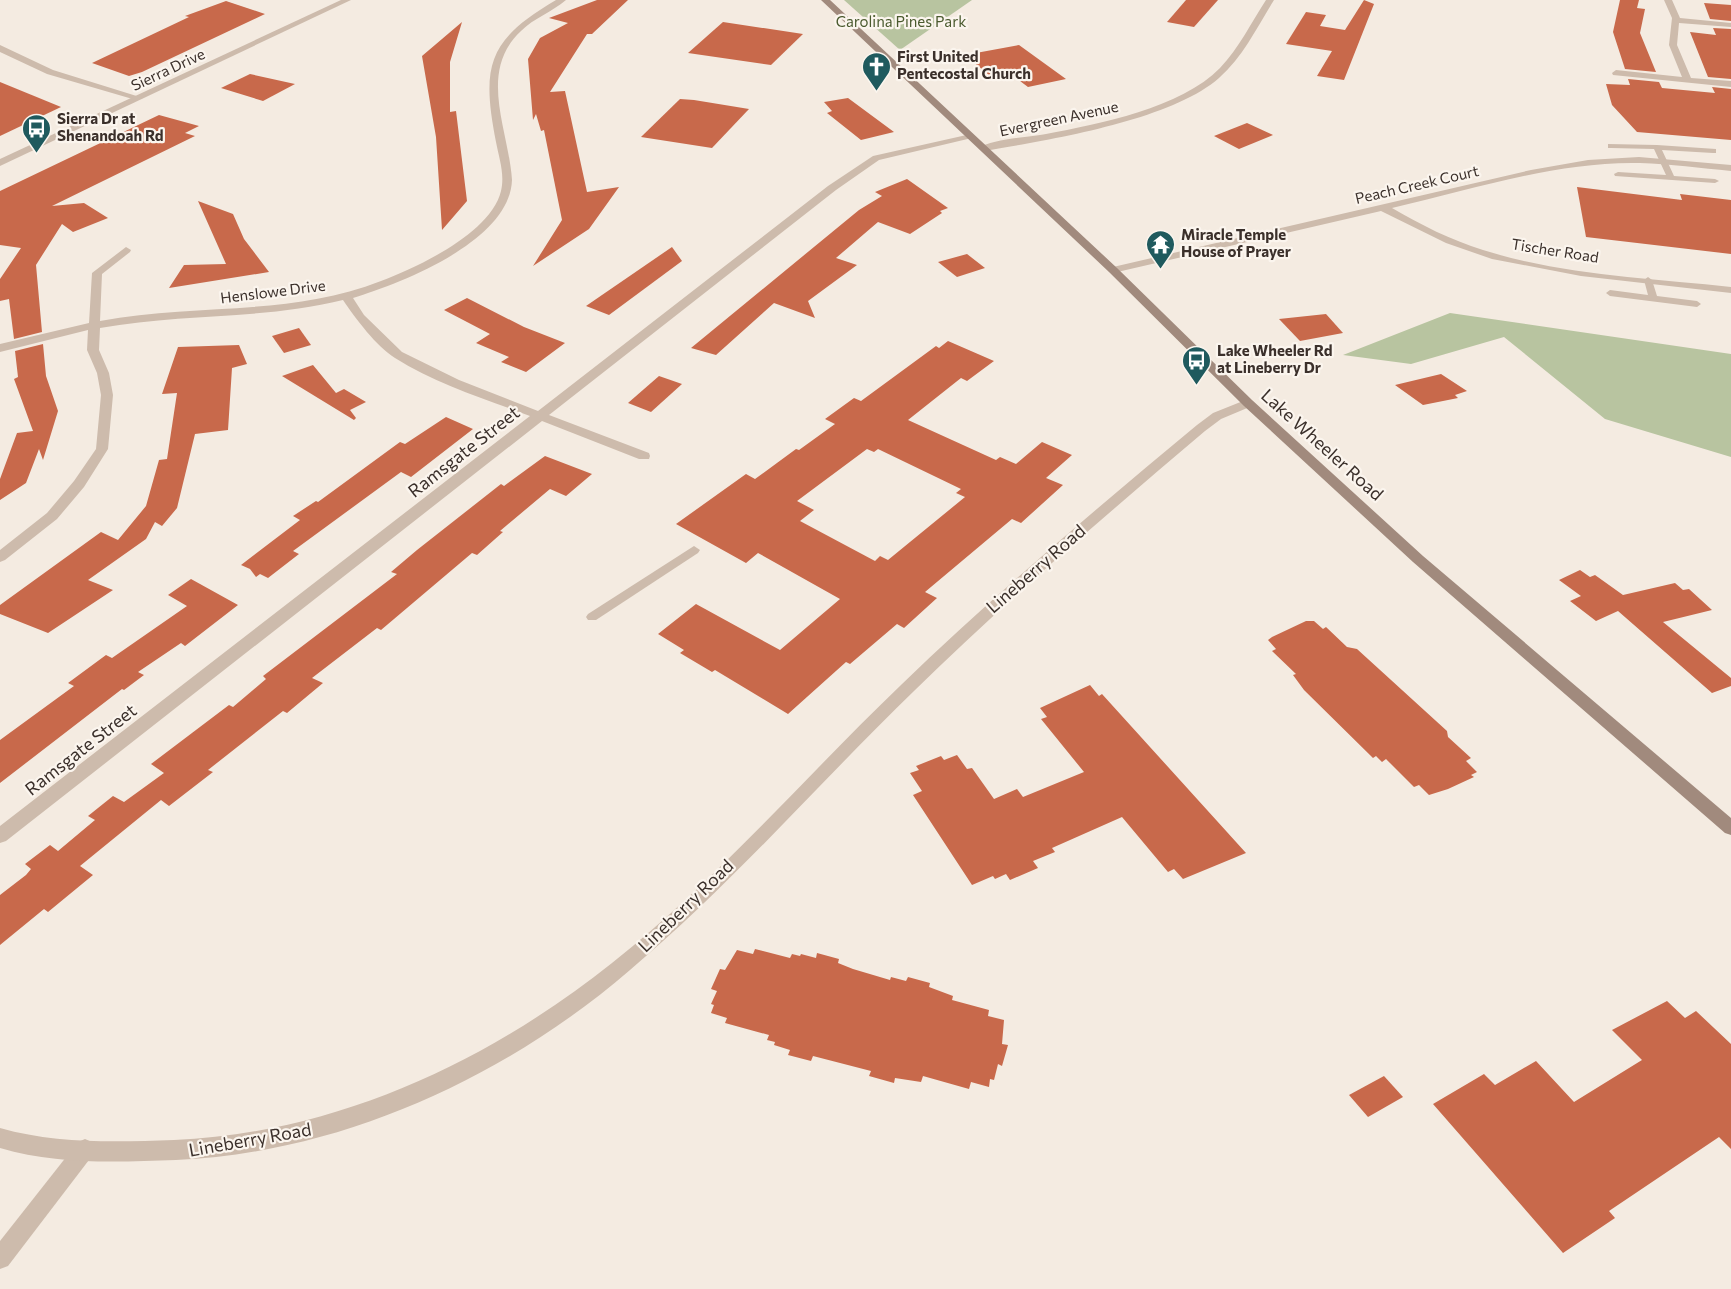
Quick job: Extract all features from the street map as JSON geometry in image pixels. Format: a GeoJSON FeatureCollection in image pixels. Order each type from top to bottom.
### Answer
{"type":"FeatureCollection","features":[{"type":"Feature","properties":{"kind":"main road","name":"Lake Wheeler Road"},"geometry":{"type":"LineString","coordinates":[[825,0],[1113,270],[1248,403],[1477,611],[1731,828]]}},
{"type":"Feature","properties":{"kind":"street","name":"Sierra Drive"},"geometry":{"type":"LineString","coordinates":[[0,163],[347,0]]}},
{"type":"Feature","properties":{"kind":"street","name":"Henslowe Drive"},"geometry":{"type":"LineString","coordinates":[[0,348],[160,315],[282,309],[347,297],[427,265],[463,244],[504,198],[508,177],[491,82],[495,61],[504,44],[523,24],[562,0]]}},
{"type":"Feature","properties":{"kind":"street","name":"Evergreen Avenue"},"geometry":{"type":"LineString","coordinates":[[984,148],[1091,129],[1140,114],[1182,97],[1214,79],[1237,51],[1270,0]]}},
{"type":"Feature","properties":{"kind":"street"},"geometry":{"type":"LineString","coordinates":[[1668,0],[1674,7],[1677,21],[1672,42],[1688,80]]}},
{"type":"Feature","properties":{"kind":"street"},"geometry":{"type":"LineString","coordinates":[[1677,21],[1731,25]]}},
{"type":"Feature","properties":{"kind":"street"},"geometry":{"type":"LineString","coordinates":[[0,48],[16,59],[47,71],[139,98]]}},
{"type":"Feature","properties":{"kind":"street"},"geometry":{"type":"LineString","coordinates":[[1616,73],[1731,84]]}},
{"type":"Feature","properties":{"kind":"street","name":"Ramsgate Street"},"geometry":{"type":"LineString","coordinates":[[0,836],[854,172],[876,158],[971,137]]}},
{"type":"Feature","properties":{"kind":"street","name":"Peach Creek Court"},"geometry":{"type":"LineString","coordinates":[[1113,270],[1531,173],[1588,163],[1639,160],[1731,168]]}},
{"type":"Feature","properties":{"kind":"street","name":"Tischer Road"},"geometry":{"type":"LineString","coordinates":[[1384,208],[1422,230],[1492,256],[1545,267],[1731,290]]}},
{"type":"Feature","properties":{"kind":"street"},"geometry":{"type":"LineString","coordinates":[[0,558],[52,516],[79,484],[102,449],[107,395],[103,373],[93,350],[98,273],[126,250]]}},
{"type":"Feature","properties":{"kind":"street"},"geometry":{"type":"LineString","coordinates":[[347,297],[360,316],[398,355],[455,383],[541,414],[644,456]]}},
{"type":"Feature","properties":{"kind":"street","name":"Lineberry Road"},"geometry":{"type":"LineString","coordinates":[[0,1138],[20,1145],[189,1152],[300,1134],[408,1098],[528,1032],[579,1000],[655,937],[1008,592],[1201,428],[1217,416],[1248,403]]}},
{"type":"Feature","properties":{"kind":"street"},"geometry":{"type":"LineString","coordinates":[[0,1258],[85,1149]]}},
{"type":"Feature","properties":{"kind":"lane"},"geometry":{"type":"LineString","coordinates":[[1611,146],[1713,151]]}},
{"type":"Feature","properties":{"kind":"lane"},"geometry":{"type":"LineString","coordinates":[[1657,147],[1671,178]]}},
{"type":"Feature","properties":{"kind":"lane"},"geometry":{"type":"LineString","coordinates":[[1618,174],[1715,182]]}},
{"type":"Feature","properties":{"kind":"lane"},"geometry":{"type":"LineString","coordinates":[[1648,280],[1653,298]]}},
{"type":"Feature","properties":{"kind":"lane"},"geometry":{"type":"LineString","coordinates":[[1610,293],[1697,304]]}},
{"type":"Feature","properties":{"kind":"lane"},"geometry":{"type":"LineString","coordinates":[[592,617],[694,550]]}},
{"type":"Feature","properties":{"kind":"green space","name":"Carolina Pines Park"},"geometry":{"type":"Polygon","coordinates":[[[844,0],[972,0],[900,50],[844,0]]]}},
{"type":"Feature","properties":{"kind":"green space"},"geometry":{"type":"Polygon","coordinates":[[[1450,313],[1731,354],[1731,457],[1605,419],[1504,337],[1411,364],[1343,355],[1450,313]]]}},
{"type":"Feature","properties":{"kind":"building"},"geometry":{"type":"Polygon","coordinates":[[[597,0],[628,0],[592,34],[587,34],[550,92],[565,91],[587,192],[619,187],[589,229],[533,266],[562,220],[544,130],[541,131],[536,114],[533,120],[528,59],[540,38],[568,23],[549,18],[597,0]]]}},
{"type":"Feature","properties":{"kind":"building"},"geometry":{"type":"Polygon","coordinates":[[[1186,0],[1218,0],[1194,27],[1167,22],[1186,0]]]}},
{"type":"Feature","properties":{"kind":"building"},"geometry":{"type":"Polygon","coordinates":[[[1364,0],[1374,4],[1344,80],[1317,76],[1332,51],[1286,44],[1306,12],[1326,15],[1320,26],[1345,30],[1364,0]]]}},
{"type":"Feature","properties":{"kind":"building"},"geometry":{"type":"Polygon","coordinates":[[[1620,0],[1639,0],[1637,8],[1645,9],[1640,33],[1656,72],[1625,69],[1613,32],[1620,0]]]}},
{"type":"Feature","properties":{"kind":"building"},"geometry":{"type":"Polygon","coordinates":[[[226,1],[265,14],[129,76],[92,63],[189,17],[185,16],[226,1]]]}},
{"type":"Feature","properties":{"kind":"building"},"geometry":{"type":"Polygon","coordinates":[[[1704,3],[1731,5],[1731,21],[1710,19],[1704,3]]]}},
{"type":"Feature","properties":{"kind":"building"},"geometry":{"type":"Polygon","coordinates":[[[462,22],[450,62],[450,112],[456,111],[467,201],[442,230],[436,137],[422,56],[462,22]]]}},
{"type":"Feature","properties":{"kind":"building"},"geometry":{"type":"Polygon","coordinates":[[[723,22],[803,34],[771,65],[688,53],[723,22]]]}},
{"type":"Feature","properties":{"kind":"building"},"geometry":{"type":"Polygon","coordinates":[[[1713,28],[1731,29],[1731,79],[1708,77],[1690,32],[1716,35],[1713,28]]]}},
{"type":"Feature","properties":{"kind":"building"},"geometry":{"type":"Polygon","coordinates":[[[1019,45],[1066,79],[1028,87],[1008,72],[989,75],[965,55],[1019,45]]]}},
{"type":"Feature","properties":{"kind":"building"},"geometry":{"type":"Polygon","coordinates":[[[250,74],[295,84],[263,101],[221,88],[250,74]]]}},
{"type":"Feature","properties":{"kind":"building"},"geometry":{"type":"Polygon","coordinates":[[[1628,79],[1659,82],[1662,88],[1715,93],[1712,87],[1731,89],[1731,140],[1637,132],[1612,105],[1606,84],[1630,85],[1628,79]]]}},
{"type":"Feature","properties":{"kind":"building"},"geometry":{"type":"Polygon","coordinates":[[[0,82],[61,107],[0,136],[0,82]]]}},
{"type":"Feature","properties":{"kind":"building"},"geometry":{"type":"Polygon","coordinates":[[[848,98],[894,132],[861,140],[827,113],[832,111],[824,102],[848,98]]]}},
{"type":"Feature","properties":{"kind":"building"},"geometry":{"type":"Polygon","coordinates":[[[680,99],[749,109],[712,148],[641,137],[680,99]]]}},
{"type":"Feature","properties":{"kind":"building"},"geometry":{"type":"Polygon","coordinates":[[[159,115],[199,126],[185,133],[195,136],[52,206],[84,203],[108,218],[73,232],[62,224],[36,265],[42,332],[14,339],[9,299],[0,301],[0,279],[21,248],[0,245],[0,191],[159,115]]]}},
{"type":"Feature","properties":{"kind":"building"},"geometry":{"type":"Polygon","coordinates":[[[1247,123],[1273,135],[1239,149],[1214,136],[1247,123]]]}},
{"type":"Feature","properties":{"kind":"building"},"geometry":{"type":"Polygon","coordinates":[[[907,179],[948,208],[940,211],[942,213],[910,234],[878,222],[836,258],[857,265],[808,301],[815,318],[774,303],[716,355],[691,348],[859,210],[882,196],[875,192],[907,179]]]}},
{"type":"Feature","properties":{"kind":"building"},"geometry":{"type":"Polygon","coordinates":[[[1577,187],[1682,200],[1680,194],[1731,200],[1731,254],[1586,237],[1577,187]]]}},
{"type":"Feature","properties":{"kind":"building"},"geometry":{"type":"Polygon","coordinates":[[[198,201],[233,214],[244,239],[269,272],[169,288],[184,265],[226,264],[198,201]]]}},
{"type":"Feature","properties":{"kind":"building"},"geometry":{"type":"Polygon","coordinates":[[[672,247],[682,261],[609,315],[586,306],[672,247]]]}},
{"type":"Feature","properties":{"kind":"building"},"geometry":{"type":"Polygon","coordinates":[[[967,254],[985,268],[957,277],[938,262],[967,254]]]}},
{"type":"Feature","properties":{"kind":"building"},"geometry":{"type":"Polygon","coordinates":[[[467,298],[524,327],[565,343],[526,372],[501,362],[509,357],[476,343],[490,334],[444,310],[467,298]]]}},
{"type":"Feature","properties":{"kind":"building"},"geometry":{"type":"Polygon","coordinates":[[[1326,314],[1343,333],[1300,341],[1279,319],[1326,314]]]}},
{"type":"Feature","properties":{"kind":"building"},"geometry":{"type":"Polygon","coordinates":[[[299,328],[311,345],[284,353],[272,336],[299,328]]]}},
{"type":"Feature","properties":{"kind":"building"},"geometry":{"type":"Polygon","coordinates":[[[948,341],[994,361],[967,381],[961,378],[908,420],[996,460],[1000,457],[1016,464],[1042,442],[1072,455],[1046,478],[1063,485],[1021,523],[1012,519],[925,592],[937,598],[904,628],[897,624],[850,664],[846,662],[788,714],[715,670],[712,672],[680,653],[684,650],[658,634],[696,604],[780,650],[840,599],[758,553],[746,563],[676,524],[746,474],[755,479],[796,449],[799,450],[835,424],[825,419],[854,398],[861,401],[936,346],[939,348],[948,341]],[[867,449],[797,501],[814,510],[800,521],[875,561],[880,556],[888,560],[965,497],[956,493],[961,489],[878,449],[874,452],[867,449]]]}},
{"type":"Feature","properties":{"kind":"building"},"geometry":{"type":"Polygon","coordinates":[[[43,344],[46,376],[58,411],[43,460],[39,449],[26,483],[0,500],[0,479],[17,433],[33,431],[14,379],[18,377],[15,351],[43,344]]]}},
{"type":"Feature","properties":{"kind":"building"},"geometry":{"type":"Polygon","coordinates":[[[239,345],[247,364],[232,368],[228,430],[195,434],[177,508],[162,526],[155,522],[146,539],[88,580],[113,590],[48,633],[0,614],[0,605],[101,532],[118,540],[146,506],[159,460],[167,459],[177,393],[162,394],[178,347],[239,345]]]}},
{"type":"Feature","properties":{"kind":"building"},"geometry":{"type":"Polygon","coordinates":[[[313,365],[336,393],[344,389],[366,402],[350,410],[356,418],[354,420],[282,376],[313,365]]]}},
{"type":"Feature","properties":{"kind":"building"},"geometry":{"type":"Polygon","coordinates":[[[1441,374],[1467,391],[1455,395],[1458,398],[1423,405],[1395,385],[1441,374]]]}},
{"type":"Feature","properties":{"kind":"building"},"geometry":{"type":"Polygon","coordinates":[[[659,376],[682,384],[651,412],[628,403],[659,376]]]}},
{"type":"Feature","properties":{"kind":"building"},"geometry":{"type":"Polygon","coordinates":[[[446,417],[473,429],[411,477],[401,472],[293,551],[299,554],[268,578],[260,574],[256,577],[250,569],[241,565],[300,520],[293,516],[316,501],[318,502],[400,442],[405,444],[446,417]]]}},
{"type":"Feature","properties":{"kind":"building"},"geometry":{"type":"Polygon","coordinates":[[[545,456],[592,474],[566,496],[550,489],[500,531],[503,532],[477,555],[472,553],[381,630],[377,628],[312,678],[323,683],[287,713],[283,711],[208,770],[213,772],[169,806],[161,800],[80,866],[93,875],[48,912],[44,909],[0,945],[0,895],[31,869],[25,864],[50,845],[58,851],[95,820],[88,816],[113,796],[124,802],[164,773],[151,764],[229,705],[233,707],[266,679],[263,676],[397,574],[391,572],[417,550],[501,484],[504,486],[545,456]]]}},
{"type":"Feature","properties":{"kind":"building"},"geometry":{"type":"Polygon","coordinates":[[[1580,570],[1590,577],[1595,575],[1623,595],[1675,583],[1683,590],[1689,589],[1712,610],[1663,622],[1731,678],[1731,686],[1712,693],[1618,611],[1596,621],[1570,601],[1581,596],[1559,580],[1580,570]]]}},
{"type":"Feature","properties":{"kind":"building"},"geometry":{"type":"Polygon","coordinates":[[[191,579],[238,605],[185,646],[181,643],[138,672],[144,675],[124,690],[122,689],[0,783],[0,740],[74,686],[68,683],[106,655],[112,658],[187,606],[168,595],[191,579]]]}},
{"type":"Feature","properties":{"kind":"building"},"geometry":{"type":"Polygon","coordinates":[[[1306,621],[1314,621],[1323,629],[1326,627],[1347,647],[1357,649],[1447,731],[1448,737],[1471,758],[1466,761],[1477,772],[1471,775],[1474,777],[1429,795],[1419,785],[1414,787],[1386,759],[1382,762],[1376,756],[1373,758],[1304,690],[1293,675],[1296,674],[1272,651],[1276,649],[1268,640],[1306,621]]]}},
{"type":"Feature","properties":{"kind":"building"},"geometry":{"type":"Polygon","coordinates":[[[1090,685],[1099,696],[1102,694],[1246,853],[1183,879],[1174,869],[1168,872],[1122,817],[1052,848],[1055,852],[1033,861],[1038,868],[1010,880],[1006,874],[995,879],[993,876],[972,885],[913,795],[922,791],[910,773],[919,770],[916,766],[941,756],[944,760],[957,755],[967,769],[972,768],[994,799],[1017,789],[1023,797],[1084,772],[1041,719],[1047,717],[1040,708],[1090,685]]]}},
{"type":"Feature","properties":{"kind":"building"},"geometry":{"type":"Polygon","coordinates":[[[755,949],[790,958],[792,954],[800,956],[801,954],[816,958],[817,953],[839,959],[838,963],[853,969],[890,980],[891,977],[906,981],[908,977],[930,983],[929,987],[953,996],[952,1000],[989,1010],[988,1016],[1004,1020],[1002,1044],[1008,1045],[1002,1066],[998,1064],[994,1080],[990,1079],[989,1087],[971,1082],[969,1089],[923,1076],[921,1082],[895,1078],[894,1083],[869,1076],[871,1071],[813,1056],[811,1061],[788,1055],[790,1050],[767,1040],[769,1035],[725,1023],[727,1018],[711,1013],[714,1005],[711,1004],[717,991],[711,989],[720,969],[725,970],[737,950],[753,954],[755,949]]]}},
{"type":"Feature","properties":{"kind":"building"},"geometry":{"type":"Polygon","coordinates":[[[1667,1001],[1685,1018],[1696,1011],[1731,1044],[1731,1149],[1719,1137],[1609,1211],[1615,1218],[1563,1253],[1433,1104],[1484,1074],[1495,1085],[1536,1061],[1574,1102],[1642,1060],[1612,1030],[1667,1001]]]}},
{"type":"Feature","properties":{"kind":"building"},"geometry":{"type":"Polygon","coordinates":[[[1384,1076],[1403,1097],[1368,1117],[1349,1095],[1384,1076]]]}},
{"type":"Feature","properties":{"kind":"place","name":"First United Pentecostal Church"},"geometry":{"type":"Point","coordinates":[876,92]}},
{"type":"Feature","properties":{"kind":"place","name":"Sierra Dr at Shenandoah Rd"},"geometry":{"type":"Point","coordinates":[36,154]}},
{"type":"Feature","properties":{"kind":"place","name":"Miracle Temple House of Prayer"},"geometry":{"type":"Point","coordinates":[1160,270]}},
{"type":"Feature","properties":{"kind":"place","name":"Lake Wheeler Rd at Lineberry Dr"},"geometry":{"type":"Point","coordinates":[1196,386]}}]}
